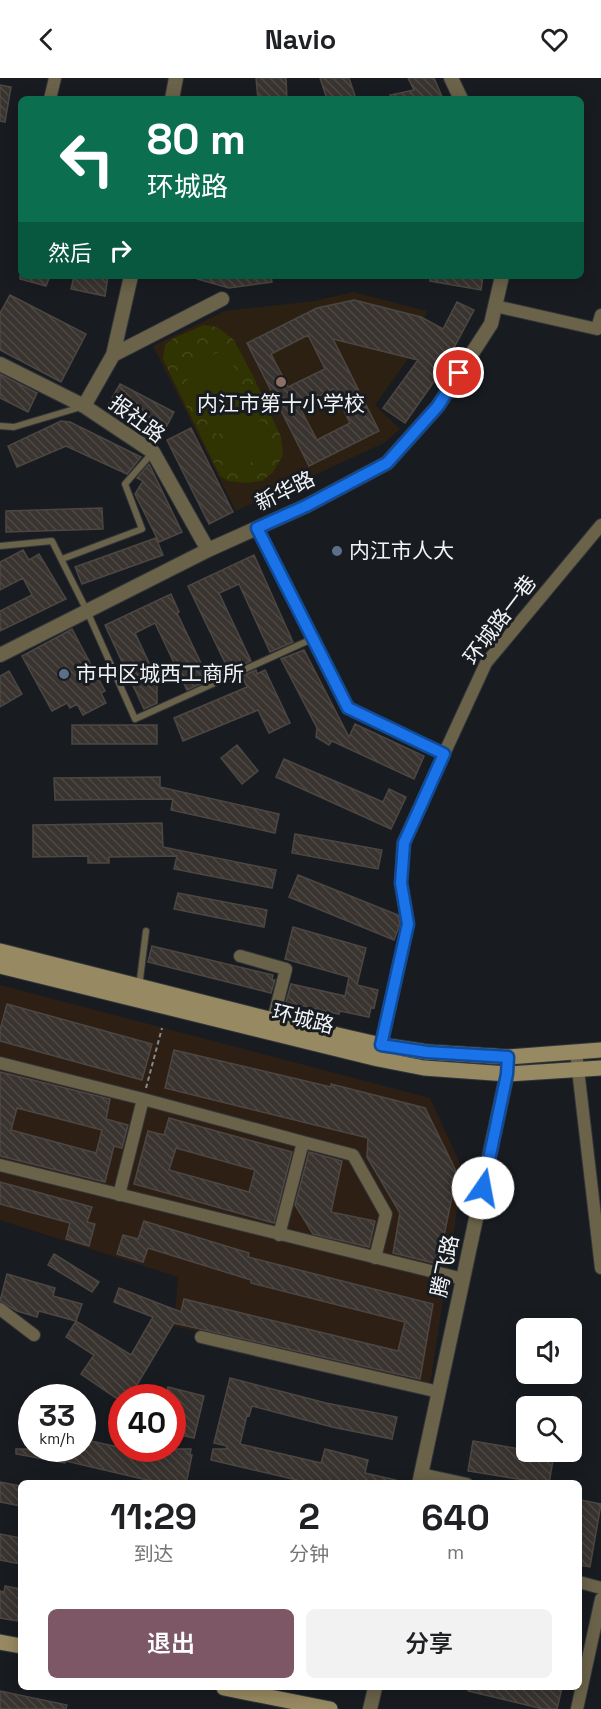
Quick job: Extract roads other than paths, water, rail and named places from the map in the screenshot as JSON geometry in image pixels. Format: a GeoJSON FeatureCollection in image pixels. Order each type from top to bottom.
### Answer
{"type":"FeatureCollection","features":[{"type":"Feature","properties":{"kind":"main road","name":"环城路"},"geometry":{"type":"LineString","coordinates":[[0,951],[273,1020],[380,1052],[424,1068],[507,1074],[601,1068]]}},
{"type":"Feature","properties":{"kind":"main road","name":"环城路"},"geometry":{"type":"LineString","coordinates":[[0,966],[380,1052],[427,1052],[508,1057],[601,1050]]}},
{"type":"Feature","properties":{"kind":"main road"},"geometry":{"type":"LineString","coordinates":[[0,1642],[18,1646]]}},
{"type":"Feature","properties":{"kind":"main road"},"geometry":{"type":"LineString","coordinates":[[234,1690],[330,1709]]}},
{"type":"Feature","properties":{"kind":"street"},"geometry":{"type":"LineString","coordinates":[[51,96],[55,78]]}},
{"type":"Feature","properties":{"kind":"street"},"geometry":{"type":"LineString","coordinates":[[173,96],[176,78]]}},
{"type":"Feature","properties":{"kind":"street"},"geometry":{"type":"LineString","coordinates":[[452,78],[460,96]]}},
{"type":"Feature","properties":{"kind":"street"},"geometry":{"type":"LineString","coordinates":[[84,406],[113,355],[130,279]]}},
{"type":"Feature","properties":{"kind":"street","name":"新华路"},"geometry":{"type":"LineString","coordinates":[[0,655],[208,550],[306,506],[387,463],[438,406],[491,324],[501,279]]}},
{"type":"Feature","properties":{"kind":"street"},"geometry":{"type":"LineString","coordinates":[[113,355],[222,299]]}},
{"type":"Feature","properties":{"kind":"street"},"geometry":{"type":"LineString","coordinates":[[495,306],[599,329],[601,315]]}},
{"type":"Feature","properties":{"kind":"street","name":"报社路"},"geometry":{"type":"LineString","coordinates":[[0,364],[84,406],[153,452],[208,550]]}},
{"type":"Feature","properties":{"kind":"street","name":"环城路一巷"},"geometry":{"type":"LineString","coordinates":[[380,1052],[408,924],[401,883],[404,843],[486,663],[601,525]]}},
{"type":"Feature","properties":{"kind":"street"},"geometry":{"type":"LineString","coordinates":[[240,956],[286,969],[273,1020]]}},
{"type":"Feature","properties":{"kind":"street"},"geometry":{"type":"LineString","coordinates":[[576,1052],[601,1268]]}},
{"type":"Feature","properties":{"kind":"street","name":"腾飞路"},"geometry":{"type":"LineString","coordinates":[[420,1479],[507,1074],[508,1057]]}},
{"type":"Feature","properties":{"kind":"street"},"geometry":{"type":"LineString","coordinates":[[0,1063],[353,1155],[386,1214],[375,1258]]}},
{"type":"Feature","properties":{"kind":"street"},"geometry":{"type":"LineString","coordinates":[[119,1196],[143,1099]]}},
{"type":"Feature","properties":{"kind":"street"},"geometry":{"type":"LineString","coordinates":[[279,1234],[303,1142]]}},
{"type":"Feature","properties":{"kind":"street"},"geometry":{"type":"LineString","coordinates":[[0,1165],[463,1279]]}},
{"type":"Feature","properties":{"kind":"street"},"geometry":{"type":"LineString","coordinates":[[0,1309],[34,1335]]}},
{"type":"Feature","properties":{"kind":"street"},"geometry":{"type":"LineString","coordinates":[[201,1337],[439,1392]]}},
{"type":"Feature","properties":{"kind":"street"},"geometry":{"type":"LineString","coordinates":[[582,1583],[601,1588]]}},
{"type":"Feature","properties":{"kind":"street"},"geometry":{"type":"LineString","coordinates":[[582,1672],[601,1599]]}},
{"type":"Feature","properties":{"kind":"street"},"geometry":{"type":"LineString","coordinates":[[370,1709],[375,1690]]}},
{"type":"Feature","properties":{"kind":"street"},"geometry":{"type":"LineString","coordinates":[[577,1709],[580,1690]]}},
{"type":"Feature","properties":{"kind":"lane"},"geometry":{"type":"LineString","coordinates":[[0,426],[14,426],[84,406]]}},
{"type":"Feature","properties":{"kind":"lane"},"geometry":{"type":"LineString","coordinates":[[62,559],[142,529],[125,484],[153,452]]}},
{"type":"Feature","properties":{"kind":"lane"},"geometry":{"type":"LineString","coordinates":[[257,528],[348,708],[444,754]]}},
{"type":"Feature","properties":{"kind":"lane"},"geometry":{"type":"LineString","coordinates":[[0,546],[52,541],[87,611],[135,719],[312,639]]}},
{"type":"Feature","properties":{"kind":"lane"},"geometry":{"type":"LineString","coordinates":[[139,987],[146,930]]}},
{"type":"Feature","properties":{"kind":"place","name":"内江市第十小学校"},"geometry":{"type":"Point","coordinates":[281,382]}},
{"type":"Feature","properties":{"kind":"place","name":"内江市人大"},"geometry":{"type":"Point","coordinates":[337,551]}},
{"type":"Feature","properties":{"kind":"place","name":"市中区城西工商所"},"geometry":{"type":"Point","coordinates":[64,674]}}]}
